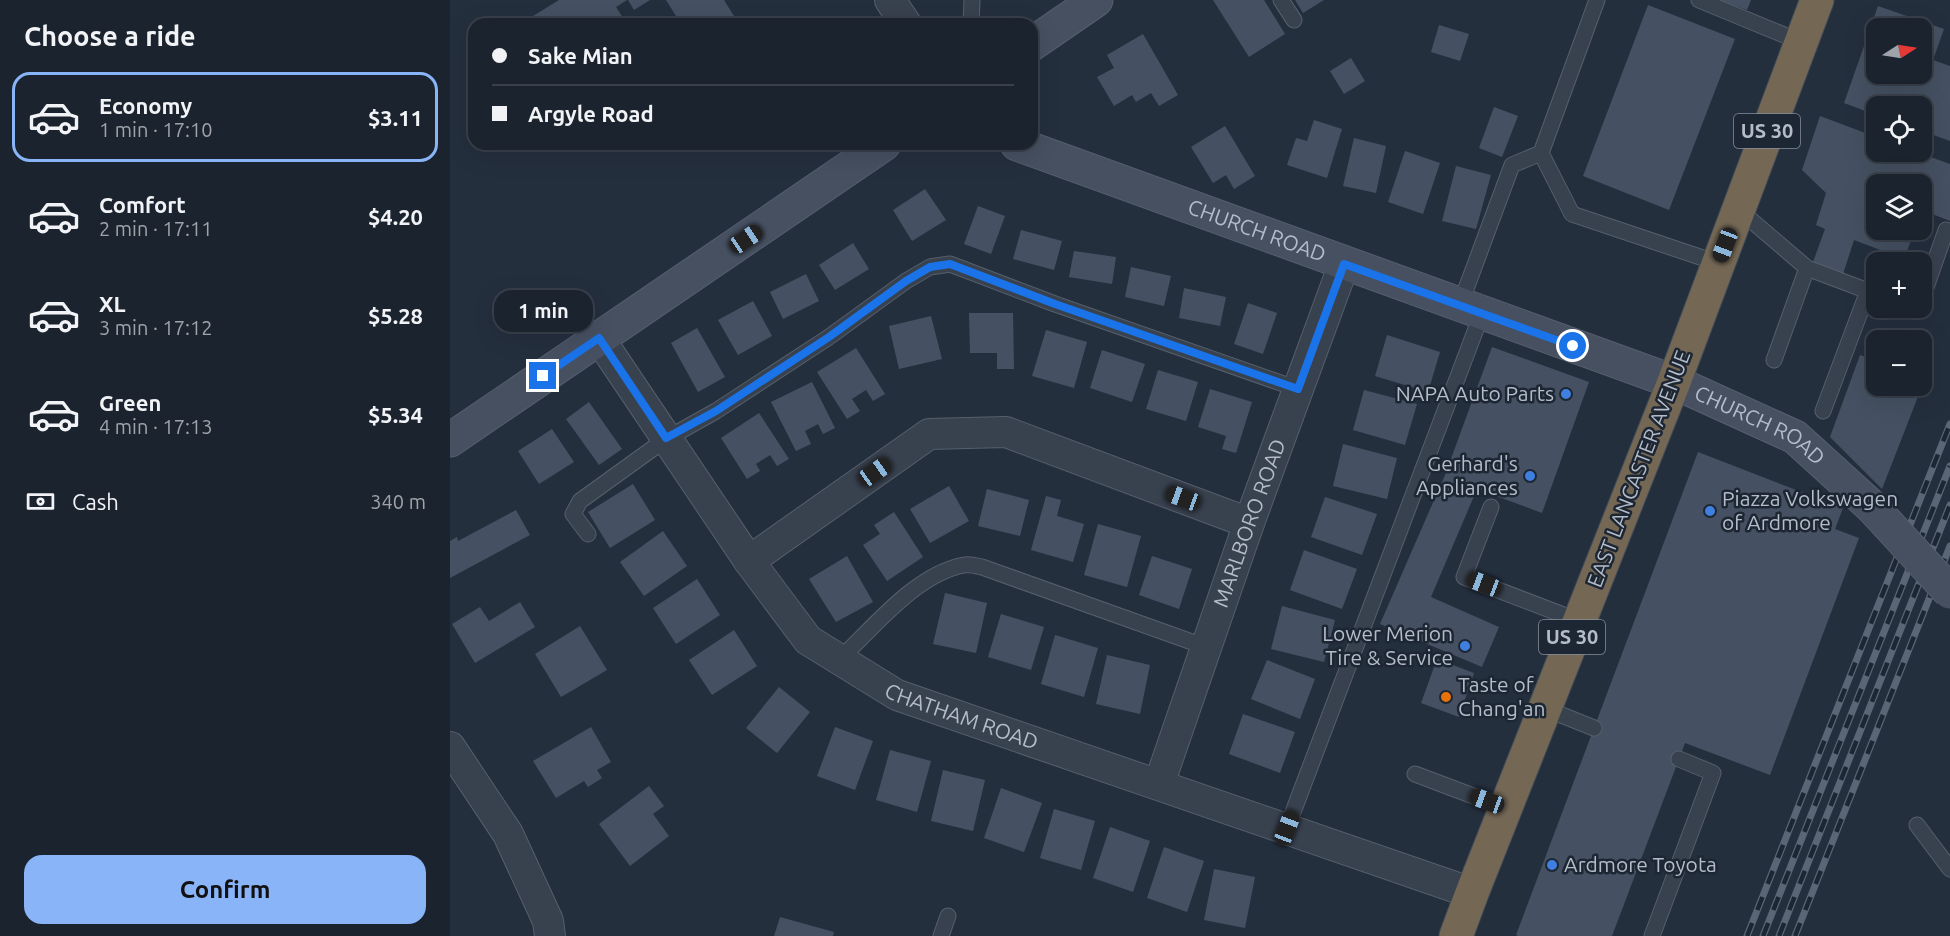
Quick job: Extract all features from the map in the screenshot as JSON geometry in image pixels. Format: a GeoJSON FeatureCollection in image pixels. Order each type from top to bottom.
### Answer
{"type":"FeatureCollection","features":[{"type":"Feature","properties":{"kind":"highway","name":"EAST LANCASTER AVENUE"},"geometry":{"type":"LineString","coordinates":[[1462,934],[1472,892],[1674,382],[1816,0]]}},
{"type":"Feature","properties":{"kind":"street"},"geometry":{"type":"LineString","coordinates":[[890,0],[902,18]]}},
{"type":"Feature","properties":{"kind":"street"},"geometry":{"type":"LineString","coordinates":[[1038,40],[1096,0]]}},
{"type":"Feature","properties":{"kind":"street"},"geometry":{"type":"LineString","coordinates":[[450,440],[875,150]]}},
{"type":"Feature","properties":{"kind":"street","name":"CHURCH ROAD"},"geometry":{"type":"LineString","coordinates":[[1033,150],[1674,382],[1795,437],[1872,507],[1950,592]]}},
{"type":"Feature","properties":{"kind":"street","name":"MARLBORO ROAD"},"geometry":{"type":"LineString","coordinates":[[1159,784],[1249,523],[1344,264]]}},
{"type":"Feature","properties":{"kind":"street","name":"CHATHAM ROAD"},"geometry":{"type":"LineString","coordinates":[[599,338],[749,561],[808,640],[897,695],[1472,892]]}},
{"type":"Feature","properties":{"kind":"street"},"geometry":{"type":"LineString","coordinates":[[749,561],[929,434],[1006,432],[1249,523]]}},
{"type":"Feature","properties":{"kind":"street"},"geometry":{"type":"LineString","coordinates":[[450,747],[508,834],[548,921],[550,936]]}},
{"type":"Feature","properties":{"kind":"lane"},"geometry":{"type":"LineString","coordinates":[[971,18],[972,0]]}},
{"type":"Feature","properties":{"kind":"lane"},"geometry":{"type":"LineString","coordinates":[[1281,0],[1294,20]]}},
{"type":"Feature","properties":{"kind":"lane"},"geometry":{"type":"LineString","coordinates":[[1597,0],[1541,153],[1572,214],[1718,263]]}},
{"type":"Feature","properties":{"kind":"lane"},"geometry":{"type":"LineString","coordinates":[[1699,0],[1801,42]]}},
{"type":"Feature","properties":{"kind":"lane"},"geometry":{"type":"LineString","coordinates":[[1287,828],[1471,309],[1512,165],[1541,153]]}},
{"type":"Feature","properties":{"kind":"lane"},"geometry":{"type":"LineString","coordinates":[[1738,209],[1807,268],[1866,290]]}},
{"type":"Feature","properties":{"kind":"lane"},"geometry":{"type":"LineString","coordinates":[[1932,270],[1946,230]]}},
{"type":"Feature","properties":{"kind":"lane"},"geometry":{"type":"LineString","coordinates":[[588,534],[573,514],[580,501],[666,438],[716,411],[930,267],[950,264],[1055,304],[1298,389]]}},
{"type":"Feature","properties":{"kind":"lane"},"geometry":{"type":"LineString","coordinates":[[1774,360],[1807,268]]}},
{"type":"Feature","properties":{"kind":"lane"},"geometry":{"type":"LineString","coordinates":[[1823,411],[1866,307]]}},
{"type":"Feature","properties":{"kind":"lane"},"geometry":{"type":"LineString","coordinates":[[1491,507],[1464,577],[1579,621]]}},
{"type":"Feature","properties":{"kind":"lane"},"geometry":{"type":"LineString","coordinates":[[840,659],[899,602],[934,576],[966,564],[982,567],[1206,647]]}},
{"type":"Feature","properties":{"kind":"lane"},"geometry":{"type":"LineString","coordinates":[[1544,708],[1594,729]]}},
{"type":"Feature","properties":{"kind":"lane"},"geometry":{"type":"LineString","coordinates":[[1652,936],[1713,773],[1679,759]]}},
{"type":"Feature","properties":{"kind":"lane"},"geometry":{"type":"LineString","coordinates":[[1415,774],[1505,808]]}},
{"type":"Feature","properties":{"kind":"lane"},"geometry":{"type":"LineString","coordinates":[[1917,825],[1950,869]]}},
{"type":"Feature","properties":{"kind":"lane"},"geometry":{"type":"LineString","coordinates":[[941,936],[948,916]]}},
{"type":"Feature","properties":{"kind":"building"},"geometry":{"type":"Polygon","coordinates":[[[559,0],[627,0],[616,7],[623,18],[530,18],[559,0]]]}},
{"type":"Feature","properties":{"kind":"building"},"geometry":{"type":"Polygon","coordinates":[[[628,0],[650,0],[634,10],[628,0]]]}},
{"type":"Feature","properties":{"kind":"building"},"geometry":{"type":"Polygon","coordinates":[[[666,0],[724,0],[735,18],[677,18],[666,0]]]}},
{"type":"Feature","properties":{"kind":"building"},"geometry":{"type":"Polygon","coordinates":[[[1213,0],[1264,0],[1285,34],[1249,57],[1213,0]]]}},
{"type":"Feature","properties":{"kind":"building"},"geometry":{"type":"Polygon","coordinates":[[[1295,0],[1324,0],[1303,13],[1295,0]]]}},
{"type":"Feature","properties":{"kind":"building"},"geometry":{"type":"Polygon","coordinates":[[[1720,0],[1751,0],[1747,10],[1720,0]]]}},
{"type":"Feature","properties":{"kind":"building"},"geometry":{"type":"Polygon","coordinates":[[[1648,5],[1735,39],[1669,210],[1583,176],[1648,5]]]}},
{"type":"Feature","properties":{"kind":"building"},"geometry":{"type":"Polygon","coordinates":[[[1878,6],[1912,18],[1874,18],[1878,6]]]}},
{"type":"Feature","properties":{"kind":"building"},"geometry":{"type":"Polygon","coordinates":[[[1439,25],[1469,34],[1460,61],[1431,52],[1439,25]]]}},
{"type":"Feature","properties":{"kind":"building"},"geometry":{"type":"Polygon","coordinates":[[[1932,25],[1944,29],[1933,60],[1950,66],[1950,141],[1932,135],[1932,96],[1866,96],[1866,111],[1844,103],[1866,40],[1866,84],[1932,84],[1932,25]]]}},
{"type":"Feature","properties":{"kind":"building"},"geometry":{"type":"Polygon","coordinates":[[[1143,34],[1178,95],[1159,106],[1151,93],[1136,102],[1132,95],[1114,106],[1097,77],[1114,68],[1107,55],[1143,34]]]}},
{"type":"Feature","properties":{"kind":"building"},"geometry":{"type":"Polygon","coordinates":[[[1351,58],[1365,81],[1344,94],[1330,71],[1351,58]]]}},
{"type":"Feature","properties":{"kind":"building"},"geometry":{"type":"Polygon","coordinates":[[[1494,107],[1518,116],[1502,157],[1479,148],[1494,107]]]}},
{"type":"Feature","properties":{"kind":"building"},"geometry":{"type":"Polygon","coordinates":[[[1820,116],[1866,133],[1866,162],[1932,162],[1932,157],[1950,164],[1950,221],[1932,214],[1932,174],[1866,174],[1866,240],[1911,240],[1907,252],[1886,252],[1854,240],[1843,274],[1813,262],[1825,229],[1816,225],[1826,193],[1802,170],[1820,116]]]}},
{"type":"Feature","properties":{"kind":"building"},"geometry":{"type":"Polygon","coordinates":[[[1314,120],[1342,129],[1327,178],[1287,165],[1296,138],[1307,141],[1314,120]]]}},
{"type":"Feature","properties":{"kind":"building"},"geometry":{"type":"Polygon","coordinates":[[[1225,126],[1255,176],[1234,189],[1226,175],[1213,183],[1191,147],[1225,126]]]}},
{"type":"Feature","properties":{"kind":"building"},"geometry":{"type":"Polygon","coordinates":[[[1354,138],[1386,146],[1376,193],[1343,186],[1354,138]]]}},
{"type":"Feature","properties":{"kind":"building"},"geometry":{"type":"Polygon","coordinates":[[[1405,151],[1440,163],[1423,214],[1388,202],[1405,151]]]}},
{"type":"Feature","properties":{"kind":"building"},"geometry":{"type":"Polygon","coordinates":[[[1456,166],[1491,175],[1476,229],[1442,221],[1456,166]]]}},
{"type":"Feature","properties":{"kind":"building"},"geometry":{"type":"Polygon","coordinates":[[[925,189],[946,220],[912,241],[893,210],[925,189]]]}},
{"type":"Feature","properties":{"kind":"building"},"geometry":{"type":"Polygon","coordinates":[[[978,206],[1005,216],[991,254],[964,244],[978,206]]]}},
{"type":"Feature","properties":{"kind":"building"},"geometry":{"type":"Polygon","coordinates":[[[1021,230],[1062,241],[1054,270],[1013,259],[1021,230]]]}},
{"type":"Feature","properties":{"kind":"building"},"geometry":{"type":"Polygon","coordinates":[[[853,243],[869,269],[835,290],[819,265],[853,243]]]}},
{"type":"Feature","properties":{"kind":"building"},"geometry":{"type":"Polygon","coordinates":[[[1074,251],[1116,257],[1112,284],[1069,277],[1074,251]]]}},
{"type":"Feature","properties":{"kind":"building"},"geometry":{"type":"Polygon","coordinates":[[[1131,267],[1171,276],[1164,306],[1125,297],[1131,267]]]}},
{"type":"Feature","properties":{"kind":"building"},"geometry":{"type":"Polygon","coordinates":[[[806,274],[819,301],[783,319],[770,292],[806,274]]]}},
{"type":"Feature","properties":{"kind":"building"},"geometry":{"type":"Polygon","coordinates":[[[1184,288],[1226,297],[1220,326],[1179,318],[1184,288]]]}},
{"type":"Feature","properties":{"kind":"building"},"geometry":{"type":"Polygon","coordinates":[[[753,301],[772,336],[738,355],[718,320],[753,301]]]}},
{"type":"Feature","properties":{"kind":"building"},"geometry":{"type":"Polygon","coordinates":[[[1248,303],[1277,313],[1263,354],[1234,344],[1248,303]]]}},
{"type":"Feature","properties":{"kind":"building"},"geometry":{"type":"Polygon","coordinates":[[[969,313],[1013,313],[1014,369],[997,369],[997,353],[970,353],[969,313]]]}},
{"type":"Feature","properties":{"kind":"building"},"geometry":{"type":"Polygon","coordinates":[[[931,316],[942,359],[899,369],[889,326],[931,316]]]}},
{"type":"Feature","properties":{"kind":"building"},"geometry":{"type":"Polygon","coordinates":[[[697,328],[725,377],[698,392],[671,343],[697,328]]]}},
{"type":"Feature","properties":{"kind":"building"},"geometry":{"type":"Polygon","coordinates":[[[1046,330],[1087,342],[1074,388],[1032,376],[1046,330]]]}},
{"type":"Feature","properties":{"kind":"building"},"geometry":{"type":"Polygon","coordinates":[[[1387,335],[1440,352],[1428,392],[1375,376],[1387,335]]]}},
{"type":"Feature","properties":{"kind":"building"},"geometry":{"type":"Polygon","coordinates":[[[1492,347],[1589,382],[1542,513],[1477,489],[1431,597],[1499,627],[1482,667],[1380,624],[1445,475],[1492,347]]]}},
{"type":"Feature","properties":{"kind":"building"},"geometry":{"type":"Polygon","coordinates":[[[856,348],[885,394],[873,401],[866,390],[852,399],[860,411],[847,419],[817,372],[856,348]]]}},
{"type":"Feature","properties":{"kind":"building"},"geometry":{"type":"Polygon","coordinates":[[[1102,350],[1145,364],[1132,402],[1090,388],[1102,350]]]}},
{"type":"Feature","properties":{"kind":"building"},"geometry":{"type":"Polygon","coordinates":[[[1860,355],[1866,357],[1866,396],[1918,396],[1882,489],[1830,437],[1860,355]]]}},
{"type":"Feature","properties":{"kind":"building"},"geometry":{"type":"Polygon","coordinates":[[[1158,370],[1198,382],[1186,421],[1146,409],[1158,370]]]}},
{"type":"Feature","properties":{"kind":"building"},"geometry":{"type":"Polygon","coordinates":[[[812,382],[835,428],[823,434],[818,424],[805,431],[811,444],[796,451],[771,402],[812,382]]]}},
{"type":"Feature","properties":{"kind":"building"},"geometry":{"type":"Polygon","coordinates":[[[1210,389],[1252,402],[1236,453],[1222,449],[1226,436],[1198,427],[1210,389]]]}},
{"type":"Feature","properties":{"kind":"building"},"geometry":{"type":"Polygon","coordinates":[[[1364,390],[1417,404],[1405,445],[1353,430],[1364,390]]]}},
{"type":"Feature","properties":{"kind":"building"},"geometry":{"type":"Polygon","coordinates":[[[589,402],[622,449],[599,465],[566,419],[589,402]]]}},
{"type":"Feature","properties":{"kind":"building"},"geometry":{"type":"Polygon","coordinates":[[[759,413],[789,459],[777,466],[770,455],[756,464],[760,471],[747,479],[721,438],[759,413]]]}},
{"type":"Feature","properties":{"kind":"building"},"geometry":{"type":"Polygon","coordinates":[[[552,429],[574,462],[539,484],[518,451],[552,429]]]}},
{"type":"Feature","properties":{"kind":"building"},"geometry":{"type":"Polygon","coordinates":[[[1343,444],[1397,458],[1387,499],[1333,486],[1343,444]]]}},
{"type":"Feature","properties":{"kind":"building"},"geometry":{"type":"Polygon","coordinates":[[[1698,452],[1843,508],[1835,529],[1859,538],[1770,775],[1685,743],[1612,936],[1518,936],[1516,935],[1698,452]]]}},
{"type":"Feature","properties":{"kind":"building"},"geometry":{"type":"Polygon","coordinates":[[[633,484],[655,520],[610,548],[588,512],[633,484]]]}},
{"type":"Feature","properties":{"kind":"building"},"geometry":{"type":"Polygon","coordinates":[[[949,486],[969,521],[930,543],[910,509],[949,486]]]}},
{"type":"Feature","properties":{"kind":"building"},"geometry":{"type":"Polygon","coordinates":[[[987,489],[1029,500],[1020,536],[978,526],[987,489]]]}},
{"type":"Feature","properties":{"kind":"building"},"geometry":{"type":"Polygon","coordinates":[[[1046,496],[1061,500],[1057,516],[1084,524],[1073,562],[1031,550],[1046,496]]]}},
{"type":"Feature","properties":{"kind":"building"},"geometry":{"type":"Polygon","coordinates":[[[1325,497],[1377,514],[1362,555],[1311,537],[1325,497]]]}},
{"type":"Feature","properties":{"kind":"building"},"geometry":{"type":"Polygon","coordinates":[[[516,510],[530,535],[450,578],[450,541],[457,537],[458,541],[516,510]]]}},
{"type":"Feature","properties":{"kind":"building"},"geometry":{"type":"Polygon","coordinates":[[[894,512],[923,557],[887,581],[863,545],[880,534],[874,525],[894,512]]]}},
{"type":"Feature","properties":{"kind":"building"},"geometry":{"type":"Polygon","coordinates":[[[1098,524],[1141,536],[1127,587],[1084,575],[1098,524]]]}},
{"type":"Feature","properties":{"kind":"building"},"geometry":{"type":"Polygon","coordinates":[[[663,531],[687,566],[644,596],[620,562],[663,531]]]}},
{"type":"Feature","properties":{"kind":"building"},"geometry":{"type":"Polygon","coordinates":[[[1304,550],[1357,569],[1342,609],[1290,590],[1304,550]]]}},
{"type":"Feature","properties":{"kind":"building"},"geometry":{"type":"Polygon","coordinates":[[[847,556],[873,602],[836,622],[809,579],[847,556]]]}},
{"type":"Feature","properties":{"kind":"building"},"geometry":{"type":"Polygon","coordinates":[[[1152,556],[1192,569],[1179,609],[1139,595],[1152,556]]]}},
{"type":"Feature","properties":{"kind":"building"},"geometry":{"type":"Polygon","coordinates":[[[697,579],[720,615],[676,644],[653,608],[697,579]]]}},
{"type":"Feature","properties":{"kind":"building"},"geometry":{"type":"Polygon","coordinates":[[[945,593],[987,603],[976,653],[933,644],[945,593]]]}},
{"type":"Feature","properties":{"kind":"building"},"geometry":{"type":"Polygon","coordinates":[[[520,602],[535,627],[475,663],[452,624],[480,607],[489,621],[520,602]]]}},
{"type":"Feature","properties":{"kind":"building"},"geometry":{"type":"Polygon","coordinates":[[[1282,606],[1335,620],[1324,662],[1271,649],[1282,606]]]}},
{"type":"Feature","properties":{"kind":"building"},"geometry":{"type":"Polygon","coordinates":[[[1001,614],[1044,627],[1031,670],[988,657],[1001,614]]]}},
{"type":"Feature","properties":{"kind":"building"},"geometry":{"type":"Polygon","coordinates":[[[580,626],[607,670],[561,697],[535,654],[580,626]]]}},
{"type":"Feature","properties":{"kind":"building"},"geometry":{"type":"Polygon","coordinates":[[[734,630],[757,666],[712,695],[689,660],[734,630]]]}},
{"type":"Feature","properties":{"kind":"building"},"geometry":{"type":"Polygon","coordinates":[[[1055,635],[1098,648],[1084,697],[1041,684],[1055,635]]]}},
{"type":"Feature","properties":{"kind":"building"},"geometry":{"type":"Polygon","coordinates":[[[1107,655],[1150,665],[1140,714],[1096,704],[1107,655]]]}},
{"type":"Feature","properties":{"kind":"building"},"geometry":{"type":"Polygon","coordinates":[[[1437,659],[1474,673],[1459,717],[1421,703],[1437,659]]]}},
{"type":"Feature","properties":{"kind":"building"},"geometry":{"type":"Polygon","coordinates":[[[1267,660],[1315,679],[1300,719],[1251,699],[1267,660]]]}},
{"type":"Feature","properties":{"kind":"building"},"geometry":{"type":"Polygon","coordinates":[[[779,687],[810,712],[777,753],[746,728],[779,687]]]}},
{"type":"Feature","properties":{"kind":"building"},"geometry":{"type":"Polygon","coordinates":[[[1243,714],[1295,732],[1280,773],[1229,754],[1243,714]]]}},
{"type":"Feature","properties":{"kind":"building"},"geometry":{"type":"Polygon","coordinates":[[[591,727],[611,762],[597,770],[602,778],[588,787],[584,781],[556,798],[533,761],[591,727]]]}},
{"type":"Feature","properties":{"kind":"building"},"geometry":{"type":"Polygon","coordinates":[[[835,727],[873,741],[855,790],[817,776],[835,727]]]}},
{"type":"Feature","properties":{"kind":"building"},"geometry":{"type":"Polygon","coordinates":[[[890,750],[931,761],[917,812],[876,800],[890,750]]]}},
{"type":"Feature","properties":{"kind":"building"},"geometry":{"type":"Polygon","coordinates":[[[943,770],[985,780],[973,831],[931,821],[943,770]]]}},
{"type":"Feature","properties":{"kind":"building"},"geometry":{"type":"Polygon","coordinates":[[[649,786],[664,806],[653,814],[669,836],[630,866],[599,824],[649,786]]]}},
{"type":"Feature","properties":{"kind":"building"},"geometry":{"type":"Polygon","coordinates":[[[1001,788],[1042,803],[1024,852],[984,838],[1001,788]]]}},
{"type":"Feature","properties":{"kind":"building"},"geometry":{"type":"Polygon","coordinates":[[[1054,809],[1095,821],[1081,870],[1040,858],[1054,809]]]}},
{"type":"Feature","properties":{"kind":"building"},"geometry":{"type":"Polygon","coordinates":[[[1110,827],[1150,841],[1133,892],[1093,878],[1110,827]]]}},
{"type":"Feature","properties":{"kind":"building"},"geometry":{"type":"Polygon","coordinates":[[[1164,847],[1204,861],[1187,912],[1147,898],[1164,847]]]}},
{"type":"Feature","properties":{"kind":"building"},"geometry":{"type":"Polygon","coordinates":[[[1214,869],[1255,877],[1245,928],[1204,920],[1214,869]]]}},
{"type":"Feature","properties":{"kind":"building"},"geometry":{"type":"Polygon","coordinates":[[[780,917],[834,932],[833,936],[774,936],[780,917]]]}},
{"type":"Feature","properties":{"kind":"railway"},"geometry":{"type":"LineString","coordinates":[[1747,936],[1950,424]]}},
{"type":"Feature","properties":{"kind":"railway"},"geometry":{"type":"LineString","coordinates":[[1763,936],[1950,466]]}},
{"type":"Feature","properties":{"kind":"railway"},"geometry":{"type":"LineString","coordinates":[[1779,936],[1950,505]]}},
{"type":"Feature","properties":{"kind":"railway"},"geometry":{"type":"LineString","coordinates":[[1795,936],[1950,546]]}},
{"type":"Feature","properties":{"kind":"place","name":"NAPA Auto Parts"},"geometry":{"type":"Point","coordinates":[1566,394]}},
{"type":"Feature","properties":{"kind":"place","name":"Gerhard's Appliances"},"geometry":{"type":"Point","coordinates":[1530,476]}},
{"type":"Feature","properties":{"kind":"place","name":"Piazza Volkswagen of Ardmore"},"geometry":{"type":"Point","coordinates":[1710,511]}},
{"type":"Feature","properties":{"kind":"place","name":"Lower Merion Tire & Service"},"geometry":{"type":"Point","coordinates":[1465,646]}},
{"type":"Feature","properties":{"kind":"place","name":"Taste of Chang'an"},"geometry":{"type":"Point","coordinates":[1446,697]}},
{"type":"Feature","properties":{"kind":"place","name":"Ardmore Toyota"},"geometry":{"type":"Point","coordinates":[1552,865]}},
{"type":"Feature","properties":{"kind":"route"},"geometry":{"type":"LineString","coordinates":[[543,376],[599,338],[666,438],[716,411],[829,337],[906,281],[930,267],[950,264],[1055,304],[1298,389],[1344,264],[1573,346]]}}]}
